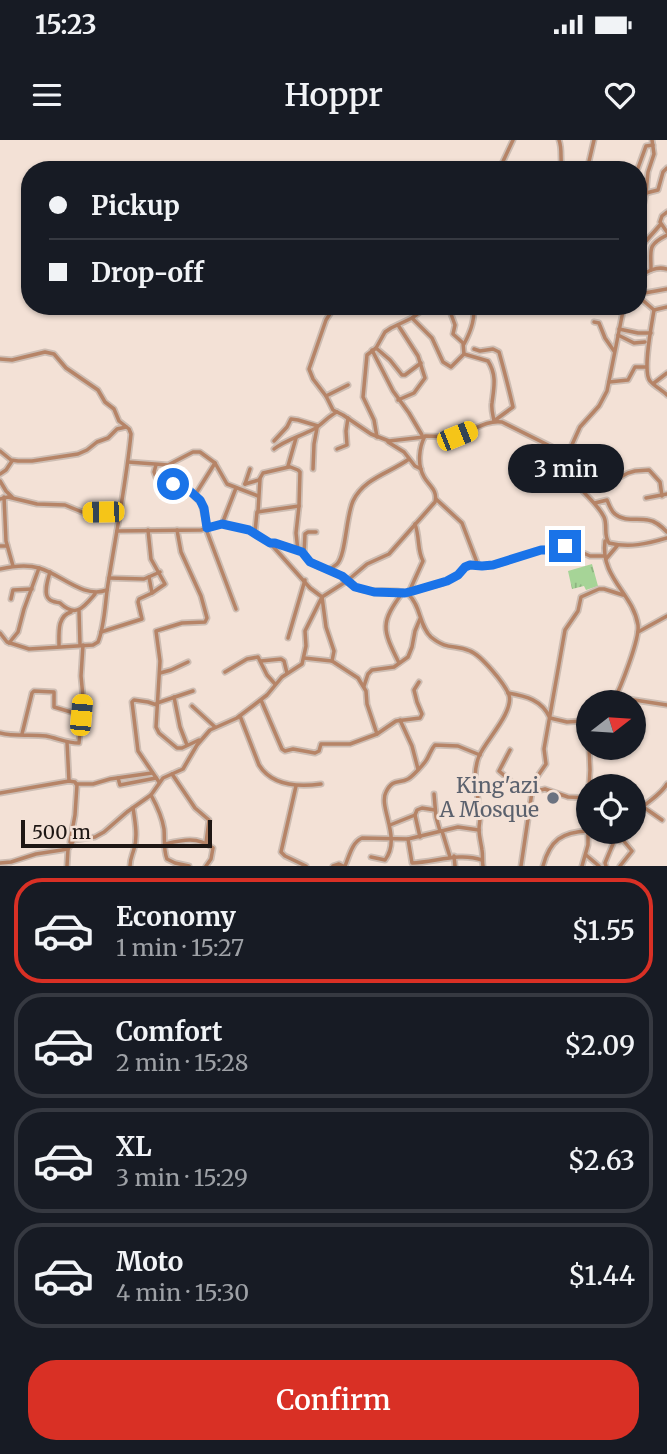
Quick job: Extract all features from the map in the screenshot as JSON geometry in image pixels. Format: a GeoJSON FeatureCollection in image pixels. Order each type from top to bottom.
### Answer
{"type":"FeatureCollection","features":[{"type":"Feature","properties":{"kind":"street"},"geometry":{"type":"LineString","coordinates":[[503,161],[513,140]]}},
{"type":"Feature","properties":{"kind":"street"},"geometry":{"type":"LineString","coordinates":[[559,140],[562,149],[560,161]]}},
{"type":"Feature","properties":{"kind":"street"},"geometry":{"type":"LineString","coordinates":[[589,161],[594,140]]}},
{"type":"Feature","properties":{"kind":"street"},"geometry":{"type":"LineString","coordinates":[[641,161],[646,146],[653,141]]}},
{"type":"Feature","properties":{"kind":"street"},"geometry":{"type":"LineString","coordinates":[[647,182],[654,155],[653,141]]}},
{"type":"Feature","properties":{"kind":"street"},"geometry":{"type":"LineString","coordinates":[[647,193],[659,188],[667,168]]}},
{"type":"Feature","properties":{"kind":"street"},"geometry":{"type":"LineString","coordinates":[[647,240],[667,212]]}},
{"type":"Feature","properties":{"kind":"street"},"geometry":{"type":"LineString","coordinates":[[651,270],[652,245],[667,233],[660,225]]}},
{"type":"Feature","properties":{"kind":"street"},"geometry":{"type":"LineString","coordinates":[[647,272],[661,267],[667,269]]}},
{"type":"Feature","properties":{"kind":"street"},"geometry":{"type":"LineString","coordinates":[[647,293],[667,289]]}},
{"type":"Feature","properties":{"kind":"street"},"geometry":{"type":"LineString","coordinates":[[647,303],[654,310]]}},
{"type":"Feature","properties":{"kind":"street"},"geometry":{"type":"LineString","coordinates":[[654,310],[667,307]]}},
{"type":"Feature","properties":{"kind":"street"},"geometry":{"type":"LineString","coordinates":[[654,310],[646,367],[649,380],[667,395]]}},
{"type":"Feature","properties":{"kind":"street"},"geometry":{"type":"LineString","coordinates":[[329,315],[316,344],[309,369],[313,379],[331,408],[404,452],[415,466],[421,469]]}},
{"type":"Feature","properties":{"kind":"street"},"geometry":{"type":"LineString","coordinates":[[377,437],[374,420],[363,397],[368,355],[385,332],[416,315]]}},
{"type":"Feature","properties":{"kind":"street"},"geometry":{"type":"LineString","coordinates":[[451,315],[455,325],[453,334],[463,345]]}},
{"type":"Feature","properties":{"kind":"street"},"geometry":{"type":"LineString","coordinates":[[464,354],[463,345],[474,315]]}},
{"type":"Feature","properties":{"kind":"street"},"geometry":{"type":"LineString","coordinates":[[566,458],[580,428],[599,406],[607,391],[622,315]]}},
{"type":"Feature","properties":{"kind":"street"},"geometry":{"type":"LineString","coordinates":[[412,318],[432,338],[445,364],[451,367],[464,354]]}},
{"type":"Feature","properties":{"kind":"street"},"geometry":{"type":"LineString","coordinates":[[594,322],[600,325],[614,351]]}},
{"type":"Feature","properties":{"kind":"street"},"geometry":{"type":"LineString","coordinates":[[398,325],[421,363],[425,379],[414,393],[398,400]]}},
{"type":"Feature","properties":{"kind":"street"},"geometry":{"type":"LineString","coordinates":[[619,329],[638,333],[651,332]]}},
{"type":"Feature","properties":{"kind":"street"},"geometry":{"type":"LineString","coordinates":[[617,335],[634,343],[645,342]]}},
{"type":"Feature","properties":{"kind":"street"},"geometry":{"type":"LineString","coordinates":[[374,349],[390,360],[402,375],[421,363]]}},
{"type":"Feature","properties":{"kind":"street"},"geometry":{"type":"LineString","coordinates":[[374,349],[387,381],[423,437],[420,451],[421,469],[425,479],[435,492],[436,499],[461,522],[478,565]]}},
{"type":"Feature","properties":{"kind":"street"},"geometry":{"type":"LineString","coordinates":[[386,441],[457,436],[494,421],[513,407],[498,350],[474,349]]}},
{"type":"Feature","properties":{"kind":"street"},"geometry":{"type":"LineString","coordinates":[[0,359],[51,353],[66,368],[98,390],[105,402],[113,408],[119,421],[131,433],[99,640],[96,644],[29,649],[9,643],[0,633]]}},
{"type":"Feature","properties":{"kind":"street"},"geometry":{"type":"LineString","coordinates":[[464,354],[488,361],[493,370],[495,387],[491,407],[494,421]]}},
{"type":"Feature","properties":{"kind":"street"},"geometry":{"type":"LineString","coordinates":[[609,382],[626,381],[635,368],[646,367]]}},
{"type":"Feature","properties":{"kind":"street"},"geometry":{"type":"LineString","coordinates":[[654,383],[667,373]]}},
{"type":"Feature","properties":{"kind":"street"},"geometry":{"type":"LineString","coordinates":[[326,396],[348,385]]}},
{"type":"Feature","properties":{"kind":"street"},"geometry":{"type":"LineString","coordinates":[[274,449],[318,427],[337,412]]}},
{"type":"Feature","properties":{"kind":"street"},"geometry":{"type":"LineString","coordinates":[[337,449],[347,445],[348,418]]}},
{"type":"Feature","properties":{"kind":"street"},"geometry":{"type":"LineString","coordinates":[[274,442],[292,419],[318,427]]}},
{"type":"Feature","properties":{"kind":"street"},"geometry":{"type":"LineString","coordinates":[[494,421],[502,422],[556,449],[566,458],[573,478],[595,503],[606,522],[605,558],[613,579],[637,622],[638,632],[618,690]]}},
{"type":"Feature","properties":{"kind":"street"},"geometry":{"type":"LineString","coordinates":[[0,451],[12,461],[32,461],[82,453],[108,438],[117,429],[125,427]]}},
{"type":"Feature","properties":{"kind":"street"},"geometry":{"type":"LineString","coordinates":[[313,469],[318,427]]}},
{"type":"Feature","properties":{"kind":"street"},"geometry":{"type":"LineString","coordinates":[[289,467],[296,438]]}},
{"type":"Feature","properties":{"kind":"street"},"geometry":{"type":"LineString","coordinates":[[128,462],[170,465],[197,451],[215,463],[226,484],[258,496]]}},
{"type":"Feature","properties":{"kind":"street"},"geometry":{"type":"LineString","coordinates":[[326,570],[337,564],[341,557],[347,520],[355,497],[364,486],[409,458]]}},
{"type":"Feature","properties":{"kind":"street"},"geometry":{"type":"LineString","coordinates":[[0,474],[12,461]]}},
{"type":"Feature","properties":{"kind":"street"},"geometry":{"type":"LineString","coordinates":[[195,495],[215,463]]}},
{"type":"Feature","properties":{"kind":"street"},"geometry":{"type":"LineString","coordinates":[[156,465],[154,472],[158,480],[183,485],[195,495],[204,508],[206,528],[236,610]]}},
{"type":"Feature","properties":{"kind":"street"},"geometry":{"type":"LineString","coordinates":[[255,532],[263,473],[289,467],[298,470],[298,551]]}},
{"type":"Feature","properties":{"kind":"street"},"geometry":{"type":"LineString","coordinates":[[243,490],[250,469]]}},
{"type":"Feature","properties":{"kind":"street"},"geometry":{"type":"LineString","coordinates":[[578,485],[600,488],[628,473],[649,470],[660,482],[665,496],[646,498]]}},
{"type":"Feature","properties":{"kind":"street"},"geometry":{"type":"LineString","coordinates":[[245,484],[260,480]]}},
{"type":"Feature","properties":{"kind":"street"},"geometry":{"type":"LineString","coordinates":[[0,481],[14,498]]}},
{"type":"Feature","properties":{"kind":"street"},"geometry":{"type":"LineString","coordinates":[[222,524],[236,488]]}},
{"type":"Feature","properties":{"kind":"street"},"geometry":{"type":"LineString","coordinates":[[13,566],[7,546],[2,498],[65,505],[82,512],[120,514]]}},
{"type":"Feature","properties":{"kind":"street"},"geometry":{"type":"LineString","coordinates":[[118,778],[120,785],[158,780],[183,769],[201,740],[215,727],[240,716],[267,695],[287,673],[300,666],[306,646],[305,631],[322,597],[367,564],[389,554],[436,499]]}},
{"type":"Feature","properties":{"kind":"street"},"geometry":{"type":"LineString","coordinates":[[595,503],[607,500],[611,510],[618,516],[649,520],[667,532]]}},
{"type":"Feature","properties":{"kind":"street"},"geometry":{"type":"LineString","coordinates":[[258,512],[299,506]]}},
{"type":"Feature","properties":{"kind":"street"},"geometry":{"type":"LineString","coordinates":[[117,531],[177,530],[222,524],[255,532],[270,543],[310,588],[322,597],[326,627],[334,651],[332,661]]}},
{"type":"Feature","properties":{"kind":"street"},"geometry":{"type":"LineString","coordinates":[[399,663],[385,628],[388,614],[406,592],[423,561],[419,554],[420,541],[415,524]]}},
{"type":"Feature","properties":{"kind":"street"},"geometry":{"type":"LineString","coordinates":[[101,632],[142,619],[139,598],[165,584],[151,559],[148,530]]}},
{"type":"Feature","properties":{"kind":"street"},"geometry":{"type":"LineString","coordinates":[[177,530],[181,552],[208,618],[205,622],[181,623],[156,631],[160,661],[156,727],[158,732],[176,747],[181,748],[201,740]]}},
{"type":"Feature","properties":{"kind":"street"},"geometry":{"type":"LineString","coordinates":[[304,554],[305,534],[316,532]]}},
{"type":"Feature","properties":{"kind":"street"},"geometry":{"type":"LineString","coordinates":[[606,539],[609,543],[618,545],[643,545],[667,538]]}},
{"type":"Feature","properties":{"kind":"street"},"geometry":{"type":"LineString","coordinates":[[270,543],[298,551],[310,562],[340,575],[355,587],[368,591],[406,592],[439,584],[458,575],[472,564],[499,564],[541,550],[556,550],[565,546],[590,556],[605,558]]}},
{"type":"Feature","properties":{"kind":"street"},"geometry":{"type":"LineString","coordinates":[[605,558],[618,545]]}},
{"type":"Feature","properties":{"kind":"street"},"geometry":{"type":"LineString","coordinates":[[0,546],[7,546]]}},
{"type":"Feature","properties":{"kind":"street"},"geometry":{"type":"LineString","coordinates":[[0,569],[13,566],[39,568],[84,590],[96,593],[107,590]]}},
{"type":"Feature","properties":{"kind":"street"},"geometry":{"type":"LineString","coordinates":[[9,643],[18,632],[39,568]]}},
{"type":"Feature","properties":{"kind":"street"},"geometry":{"type":"LineString","coordinates":[[50,572],[48,597],[73,612]]}},
{"type":"Feature","properties":{"kind":"street"},"geometry":{"type":"LineString","coordinates":[[108,578],[144,579],[160,572]]}},
{"type":"Feature","properties":{"kind":"street"},"geometry":{"type":"LineString","coordinates":[[149,577],[152,593]]}},
{"type":"Feature","properties":{"kind":"street"},"geometry":{"type":"LineString","coordinates":[[288,638],[305,580]]}},
{"type":"Feature","properties":{"kind":"street"},"geometry":{"type":"LineString","coordinates":[[11,599],[13,590],[32,589]]}},
{"type":"Feature","properties":{"kind":"street"},"geometry":{"type":"LineString","coordinates":[[521,866],[532,792],[537,777],[546,764],[544,752],[565,630],[578,611],[581,597],[599,589],[623,595]]}},
{"type":"Feature","properties":{"kind":"street"},"geometry":{"type":"LineString","coordinates":[[406,592],[421,617],[426,633],[442,646],[469,650],[481,658],[508,693],[506,711],[480,755],[474,778],[479,796],[483,866]]}},
{"type":"Feature","properties":{"kind":"street"},"geometry":{"type":"LineString","coordinates":[[59,646],[59,630],[64,614],[79,611],[96,593]]}},
{"type":"Feature","properties":{"kind":"street"},"geometry":{"type":"LineString","coordinates":[[0,733],[46,736],[77,743],[80,741],[83,697],[79,611]]}},
{"type":"Feature","properties":{"kind":"street"},"geometry":{"type":"LineString","coordinates":[[638,632],[667,616]]}},
{"type":"Feature","properties":{"kind":"street"},"geometry":{"type":"LineString","coordinates":[[364,686],[372,670],[392,667],[408,657],[421,617]]}},
{"type":"Feature","properties":{"kind":"street"},"geometry":{"type":"LineString","coordinates":[[225,672],[252,657],[258,657],[267,676],[275,684]]}},
{"type":"Feature","properties":{"kind":"street"},"geometry":{"type":"LineString","coordinates":[[304,658],[332,661],[352,673],[364,686],[377,734]]}},
{"type":"Feature","properties":{"kind":"street"},"geometry":{"type":"LineString","coordinates":[[261,661],[281,659],[285,663],[287,673]]}},
{"type":"Feature","properties":{"kind":"street"},"geometry":{"type":"LineString","coordinates":[[160,673],[188,662]]}},
{"type":"Feature","properties":{"kind":"street"},"geometry":{"type":"LineString","coordinates":[[261,700],[283,750],[316,753],[321,744],[345,745],[377,734],[400,720],[417,719],[421,716],[415,695],[415,687],[419,682]]}},
{"type":"Feature","properties":{"kind":"street"},"geometry":{"type":"LineString","coordinates":[[22,735],[34,691],[54,692],[54,706],[81,715]]}},
{"type":"Feature","properties":{"kind":"street"},"geometry":{"type":"LineString","coordinates":[[158,780],[138,750],[132,702],[139,700],[157,704],[193,691]]}},
{"type":"Feature","properties":{"kind":"street"},"geometry":{"type":"LineString","coordinates":[[508,693],[536,701],[544,706],[550,718]]}},
{"type":"Feature","properties":{"kind":"street"},"geometry":{"type":"LineString","coordinates":[[174,697],[187,745]]}},
{"type":"Feature","properties":{"kind":"street"},"geometry":{"type":"LineString","coordinates":[[646,701],[667,705]]}},
{"type":"Feature","properties":{"kind":"street"},"geometry":{"type":"LineString","coordinates":[[192,706],[215,727]]}},
{"type":"Feature","properties":{"kind":"street"},"geometry":{"type":"LineString","coordinates":[[240,716],[263,772],[281,782],[296,786],[321,785]]}},
{"type":"Feature","properties":{"kind":"street"},"geometry":{"type":"LineString","coordinates":[[550,718],[576,721]]}},
{"type":"Feature","properties":{"kind":"street"},"geometry":{"type":"LineString","coordinates":[[400,720],[412,746],[418,768]]}},
{"type":"Feature","properties":{"kind":"street"},"geometry":{"type":"LineString","coordinates":[[67,742],[69,781]]}},
{"type":"Feature","properties":{"kind":"street"},"geometry":{"type":"LineString","coordinates":[[371,857],[386,860],[390,850],[390,825],[384,800],[385,793],[394,782],[408,779],[427,761],[435,745],[458,746],[480,755]]}},
{"type":"Feature","properties":{"kind":"street"},"geometry":{"type":"LineString","coordinates":[[510,750],[499,771],[513,783],[532,792],[545,789],[576,797]]}},
{"type":"Feature","properties":{"kind":"street"},"geometry":{"type":"LineString","coordinates":[[0,793],[69,781],[76,784],[97,783],[152,773]]}},
{"type":"Feature","properties":{"kind":"street"},"geometry":{"type":"LineString","coordinates":[[172,774],[195,808],[209,820],[206,843]]}},
{"type":"Feature","properties":{"kind":"street"},"geometry":{"type":"LineString","coordinates":[[0,863],[69,847],[75,839],[99,836],[151,795],[158,780]]}},
{"type":"Feature","properties":{"kind":"street"},"geometry":{"type":"LineString","coordinates":[[67,866],[75,816],[76,784]]}},
{"type":"Feature","properties":{"kind":"street"},"geometry":{"type":"LineString","coordinates":[[646,803],[661,793],[667,784]]}},
{"type":"Feature","properties":{"kind":"street"},"geometry":{"type":"LineString","coordinates":[[296,786],[281,852],[305,866]]}},
{"type":"Feature","properties":{"kind":"street"},"geometry":{"type":"LineString","coordinates":[[434,794],[441,831],[455,866]]}},
{"type":"Feature","properties":{"kind":"street"},"geometry":{"type":"LineString","coordinates":[[151,795],[164,824],[164,850],[168,860],[189,866]]}},
{"type":"Feature","properties":{"kind":"street"},"geometry":{"type":"LineString","coordinates":[[130,866],[135,845],[132,808]]}},
{"type":"Feature","properties":{"kind":"street"},"geometry":{"type":"LineString","coordinates":[[390,825],[415,816],[420,808],[435,810]]}},
{"type":"Feature","properties":{"kind":"street"},"geometry":{"type":"LineString","coordinates":[[646,809],[663,820]]}},
{"type":"Feature","properties":{"kind":"street"},"geometry":{"type":"LineString","coordinates":[[415,816],[420,837]]}},
{"type":"Feature","properties":{"kind":"street"},"geometry":{"type":"LineString","coordinates":[[333,866],[344,866],[358,839],[408,839],[462,827],[479,830]]}},
{"type":"Feature","properties":{"kind":"street"},"geometry":{"type":"LineString","coordinates":[[543,866],[546,855],[556,841],[569,833],[576,832]]}},
{"type":"Feature","properties":{"kind":"street"},"geometry":{"type":"LineString","coordinates":[[165,844],[192,839],[206,843],[213,848],[211,859],[206,866]]}},
{"type":"Feature","properties":{"kind":"street"},"geometry":{"type":"LineString","coordinates":[[408,839],[412,862],[435,863],[452,857],[469,856],[482,860]]}},
{"type":"Feature","properties":{"kind":"street"},"geometry":{"type":"LineString","coordinates":[[582,866],[588,844]]}},
{"type":"Feature","properties":{"kind":"street"},"geometry":{"type":"LineString","coordinates":[[607,866],[605,863],[613,844]]}},
{"type":"Feature","properties":{"kind":"street"},"geometry":{"type":"LineString","coordinates":[[620,866],[632,851],[626,844]]}},
{"type":"Feature","properties":{"kind":"street"},"geometry":{"type":"LineString","coordinates":[[586,855],[599,866]]}},
{"type":"Feature","properties":{"kind":"green space"},"geometry":{"type":"Polygon","coordinates":[[[592,564],[598,586],[586,590],[584,586],[572,589],[568,571],[592,564]]]}},
{"type":"Feature","properties":{"kind":"place","name":"King'azi A Mosque"},"geometry":{"type":"Point","coordinates":[553,798]}},
{"type":"Feature","properties":{"kind":"route"},"geometry":{"type":"LineString","coordinates":[[173,484],[185,486],[200,500],[207,528],[222,524],[255,532],[270,543],[302,552],[318,567],[342,576],[355,587],[368,591],[405,593],[447,581],[473,564],[499,564],[543,549],[558,550],[565,546]]}}]}
